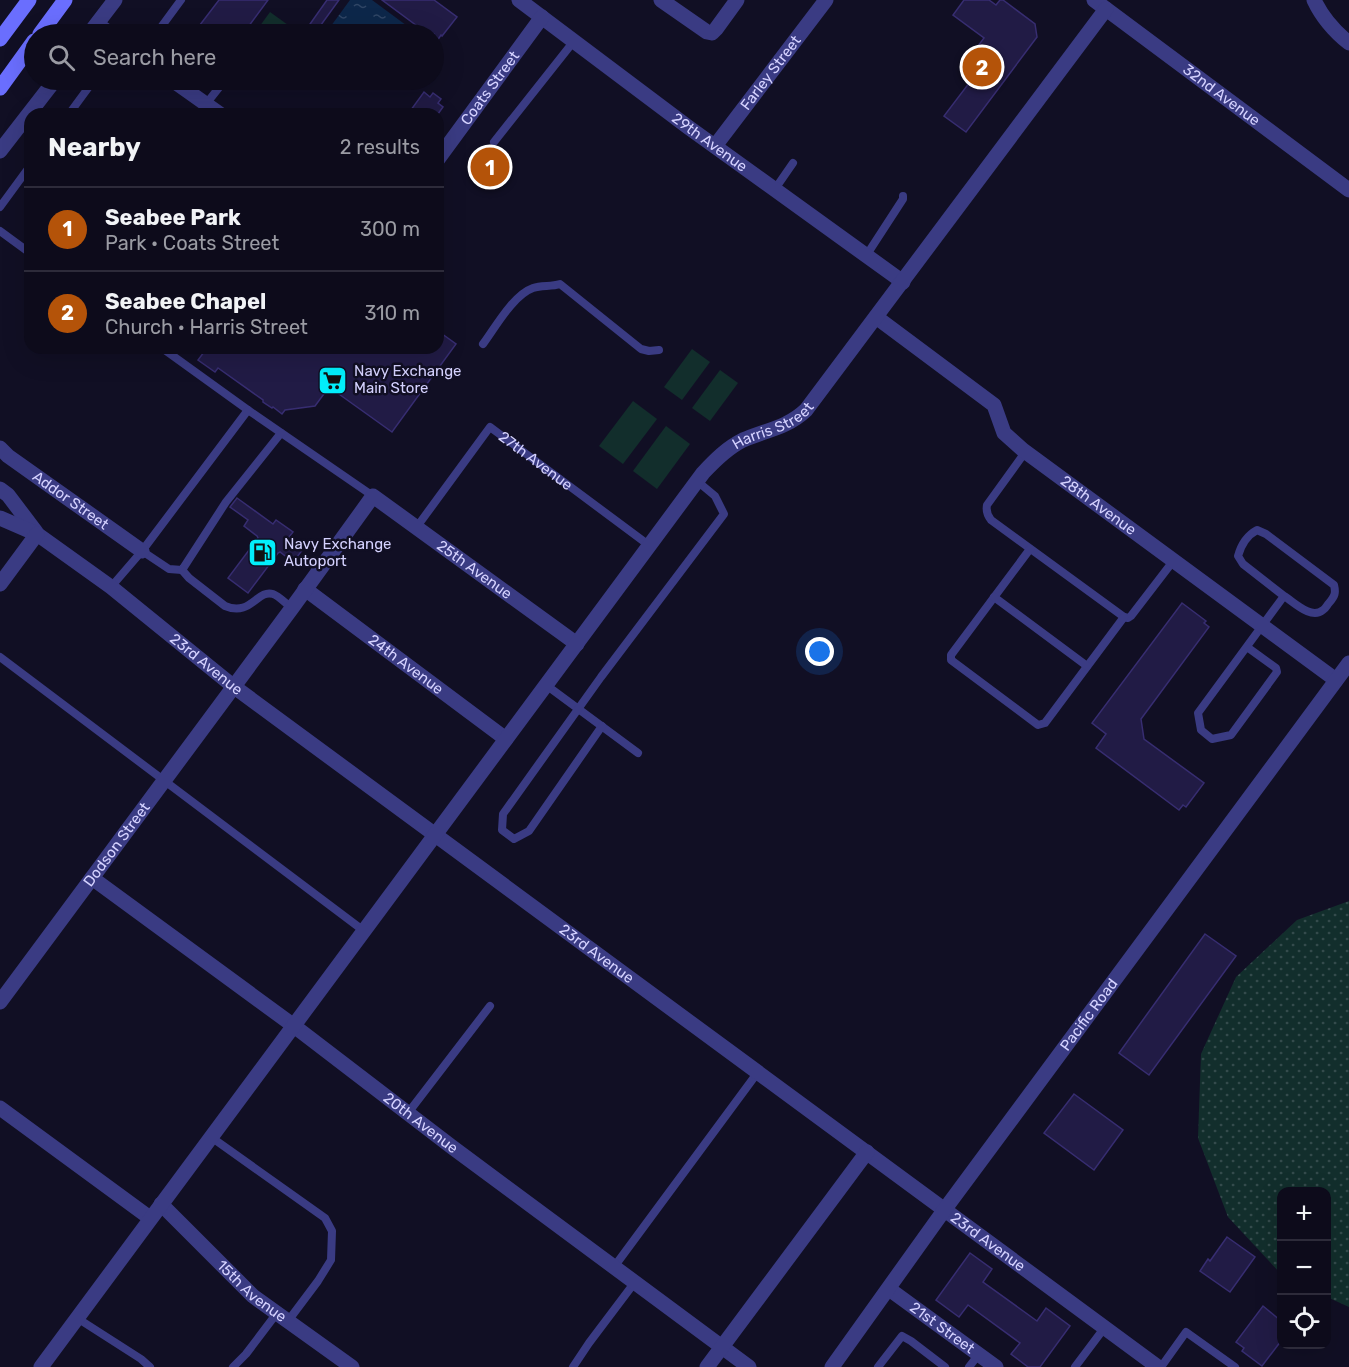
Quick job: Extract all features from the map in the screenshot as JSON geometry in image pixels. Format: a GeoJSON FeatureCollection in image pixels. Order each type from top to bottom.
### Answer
{"type":"FeatureCollection","features":[{"type":"Feature","properties":{"kind":"main road"},"geometry":{"type":"LineString","coordinates":[[0,39],[29,0]]}},
{"type":"Feature","properties":{"kind":"main road"},"geometry":{"type":"LineString","coordinates":[[47,24],[65,0]]}},
{"type":"Feature","properties":{"kind":"main road"},"geometry":{"type":"LineString","coordinates":[[0,88],[24,55]]}},
{"type":"Feature","properties":{"kind":"street"},"geometry":{"type":"LineString","coordinates":[[97,24],[115,0]]}},
{"type":"Feature","properties":{"kind":"street","name":"29th Avenue"},"geometry":{"type":"LineString","coordinates":[[519,0],[688,127],[903,282]]}},
{"type":"Feature","properties":{"kind":"street"},"geometry":{"type":"LineString","coordinates":[[661,0],[707,32],[712,33],[736,0]]}},
{"type":"Feature","properties":{"kind":"street","name":"Farley Street"},"geometry":{"type":"LineString","coordinates":[[715,146],[826,0]]}},
{"type":"Feature","properties":{"kind":"street"},"geometry":{"type":"LineString","coordinates":[[1314,0],[1324,18],[1349,43]]}},
{"type":"Feature","properties":{"kind":"street","name":"32nd Avenue"},"geometry":{"type":"LineString","coordinates":[[1100,5],[1349,190]]}},
{"type":"Feature","properties":{"kind":"street","name":"Harris Street"},"geometry":{"type":"LineString","coordinates":[[41,1367],[697,482],[717,458],[736,444],[786,424],[801,414],[903,282],[1100,5]]}},
{"type":"Feature","properties":{"kind":"street","name":"Coats Street"},"geometry":{"type":"LineString","coordinates":[[444,151],[542,17]]}},
{"type":"Feature","properties":{"kind":"street"},"geometry":{"type":"LineString","coordinates":[[33,108],[47,90]]}},
{"type":"Feature","properties":{"kind":"street"},"geometry":{"type":"LineString","coordinates":[[186,90],[212,108]]}},
{"type":"Feature","properties":{"kind":"street"},"geometry":{"type":"LineString","coordinates":[[0,151],[24,120]]}},
{"type":"Feature","properties":{"kind":"street","name":"28th Avenue"},"geometry":{"type":"LineString","coordinates":[[876,317],[994,405],[1004,433],[1026,451],[1336,680]]}},
{"type":"Feature","properties":{"kind":"street","name":"Addor Street"},"geometry":{"type":"LineString","coordinates":[[0,448],[142,551]]}},
{"type":"Feature","properties":{"kind":"street","name":"23rd Avenue"},"geometry":{"type":"LineString","coordinates":[[0,489],[8,495],[37,534]]}},
{"type":"Feature","properties":{"kind":"street","name":"25th Avenue"},"geometry":{"type":"LineString","coordinates":[[373,496],[577,644]]}},
{"type":"Feature","properties":{"kind":"street","name":"Dodson Street"},"geometry":{"type":"LineString","coordinates":[[0,1002],[373,496]]}},
{"type":"Feature","properties":{"kind":"street","name":"23rd Avenue"},"geometry":{"type":"LineString","coordinates":[[0,518],[37,534],[111,587],[233,686],[1159,1367]]}},
{"type":"Feature","properties":{"kind":"street"},"geometry":{"type":"LineString","coordinates":[[2,578],[37,534]]}},
{"type":"Feature","properties":{"kind":"street","name":"24th Avenue"},"geometry":{"type":"LineString","coordinates":[[305,589],[506,739]]}},
{"type":"Feature","properties":{"kind":"street","name":"Pacific Road"},"geometry":{"type":"LineString","coordinates":[[832,1367],[945,1209],[1349,663]]}},
{"type":"Feature","properties":{"kind":"street","name":"20th Avenue"},"geometry":{"type":"LineString","coordinates":[[92,878],[294,1026],[748,1367]]}},
{"type":"Feature","properties":{"kind":"street"},"geometry":{"type":"LineString","coordinates":[[0,1108],[150,1218]]}},
{"type":"Feature","properties":{"kind":"street"},"geometry":{"type":"LineString","coordinates":[[706,1367],[867,1152]]}},
{"type":"Feature","properties":{"kind":"street","name":"15th Avenue"},"geometry":{"type":"LineString","coordinates":[[161,1204],[253,1296],[352,1367]]}},
{"type":"Feature","properties":{"kind":"street","name":"21st Street"},"geometry":{"type":"LineString","coordinates":[[889,1289],[996,1367]]}},
{"type":"Feature","properties":{"kind":"lane"},"geometry":{"type":"LineString","coordinates":[[164,24],[182,0]]}},
{"type":"Feature","properties":{"kind":"lane"},"geometry":{"type":"LineString","coordinates":[[494,142],[574,41]]}},
{"type":"Feature","properties":{"kind":"lane"},"geometry":{"type":"LineString","coordinates":[[73,108],[87,90]]}},
{"type":"Feature","properties":{"kind":"lane"},"geometry":{"type":"LineString","coordinates":[[206,104],[217,90]]}},
{"type":"Feature","properties":{"kind":"lane"},"geometry":{"type":"LineString","coordinates":[[775,189],[794,164]]}},
{"type":"Feature","properties":{"kind":"lane"},"geometry":{"type":"LineString","coordinates":[[0,207],[24,174]]}},
{"type":"Feature","properties":{"kind":"lane"},"geometry":{"type":"LineString","coordinates":[[866,256],[888,224],[903,196]]}},
{"type":"Feature","properties":{"kind":"lane"},"geometry":{"type":"LineString","coordinates":[[0,231],[24,248]]}},
{"type":"Feature","properties":{"kind":"lane"},"geometry":{"type":"LineString","coordinates":[[483,344],[516,298],[536,287],[560,284],[641,349],[659,350]]}},
{"type":"Feature","properties":{"kind":"lane"},"geometry":{"type":"LineString","coordinates":[[170,354],[373,496]]}},
{"type":"Feature","properties":{"kind":"lane"},"geometry":{"type":"LineString","coordinates":[[111,587],[142,551],[248,410]]}},
{"type":"Feature","properties":{"kind":"lane","name":"27th Avenue"},"geometry":{"type":"LineString","coordinates":[[416,528],[490,428],[650,546]]}},
{"type":"Feature","properties":{"kind":"lane"},"geometry":{"type":"LineString","coordinates":[[182,570],[226,502],[281,433]]}},
{"type":"Feature","properties":{"kind":"lane"},"geometry":{"type":"LineString","coordinates":[[1026,451],[987,505],[988,517],[1124,618]]}},
{"type":"Feature","properties":{"kind":"lane"},"geometry":{"type":"LineString","coordinates":[[602,726],[529,831],[514,839],[502,830],[503,814],[724,514],[715,496],[697,482]]}},
{"type":"Feature","properties":{"kind":"lane"},"geometry":{"type":"LineString","coordinates":[[1257,530],[1266,534],[1334,585],[1336,592],[1322,612],[1315,614],[1305,611],[1284,596],[1242,564],[1238,556],[1240,546],[1250,533],[1257,530]]}},
{"type":"Feature","properties":{"kind":"lane"},"geometry":{"type":"LineString","coordinates":[[1030,549],[951,655],[951,660],[1038,725],[1045,723],[1124,618],[1131,616],[1174,560]]}},
{"type":"Feature","properties":{"kind":"lane"},"geometry":{"type":"LineString","coordinates":[[142,551],[169,569],[182,570],[189,578],[231,609],[249,606],[265,594],[272,594],[292,608]]}},
{"type":"Feature","properties":{"kind":"lane"},"geometry":{"type":"LineString","coordinates":[[1247,647],[1276,668],[1277,672],[1231,735],[1212,739],[1200,728],[1198,713],[1284,596]]}},
{"type":"Feature","properties":{"kind":"lane"},"geometry":{"type":"LineString","coordinates":[[994,597],[1087,666]]}},
{"type":"Feature","properties":{"kind":"lane"},"geometry":{"type":"LineString","coordinates":[[0,657],[364,931]]}},
{"type":"Feature","properties":{"kind":"lane"},"geometry":{"type":"LineString","coordinates":[[546,685],[638,753]]}},
{"type":"Feature","properties":{"kind":"lane"},"geometry":{"type":"LineString","coordinates":[[408,1113],[490,1006]]}},
{"type":"Feature","properties":{"kind":"lane"},"geometry":{"type":"LineString","coordinates":[[614,1267],[758,1072]]}},
{"type":"Feature","properties":{"kind":"lane"},"geometry":{"type":"LineString","coordinates":[[211,1137],[325,1218],[332,1231],[331,1260],[318,1281],[234,1367]]}},
{"type":"Feature","properties":{"kind":"lane"},"geometry":{"type":"LineString","coordinates":[[573,1367],[635,1282]]}},
{"type":"Feature","properties":{"kind":"lane"},"geometry":{"type":"LineString","coordinates":[[77,1318],[150,1367]]}},
{"type":"Feature","properties":{"kind":"lane"},"geometry":{"type":"LineString","coordinates":[[1075,1367],[1105,1327]]}},
{"type":"Feature","properties":{"kind":"lane"},"geometry":{"type":"LineString","coordinates":[[1159,1367],[1186,1332],[1235,1367]]}},
{"type":"Feature","properties":{"kind":"lane"},"geometry":{"type":"LineString","coordinates":[[878,1367],[902,1336],[945,1367]]}},
{"type":"Feature","properties":{"kind":"lane"},"geometry":{"type":"LineString","coordinates":[[969,1367],[979,1354]]}},
{"type":"Feature","properties":{"kind":"green space"},"geometry":{"type":"Polygon","coordinates":[[[270,12],[287,24],[261,24],[270,12]]]}},
{"type":"Feature","properties":{"kind":"green space"},"geometry":{"type":"Polygon","coordinates":[[[692,349],[710,362],[682,400],[664,387],[692,349]]]}},
{"type":"Feature","properties":{"kind":"green space"},"geometry":{"type":"Polygon","coordinates":[[[720,370],[738,383],[710,421],[692,408],[720,370]]]}},
{"type":"Feature","properties":{"kind":"green space"},"geometry":{"type":"Polygon","coordinates":[[[633,401],[657,419],[623,464],[599,446],[633,401]]]}},
{"type":"Feature","properties":{"kind":"green space"},"geometry":{"type":"Polygon","coordinates":[[[666,426],[690,444],[657,489],[633,471],[666,426]]]}},
{"type":"Feature","properties":{"kind":"green space"},"geometry":{"type":"Polygon","coordinates":[[[1349,901],[1349,1307],[1331,1299],[1331,1187],[1277,1187],[1277,1270],[1228,1217],[1198,1138],[1201,1054],[1236,977],[1297,920],[1349,901]]]}},
{"type":"Feature","properties":{"kind":"water"},"geometry":{"type":"Polygon","coordinates":[[[350,0],[372,0],[404,24],[332,24],[350,0]]]}},
{"type":"Feature","properties":{"kind":"building"},"geometry":{"type":"Polygon","coordinates":[[[219,0],[268,0],[250,24],[201,24],[219,0]]]}},
{"type":"Feature","properties":{"kind":"building"},"geometry":{"type":"Polygon","coordinates":[[[327,0],[339,0],[322,24],[310,24],[327,0]]]}},
{"type":"Feature","properties":{"kind":"building"},"geometry":{"type":"Polygon","coordinates":[[[382,0],[434,0],[457,17],[444,33],[444,24],[414,24],[382,0]]]}},
{"type":"Feature","properties":{"kind":"building"},"geometry":{"type":"Polygon","coordinates":[[[964,0],[989,0],[996,5],[1003,0],[1035,24],[1037,37],[966,132],[944,116],[973,78],[961,69],[984,38],[953,15],[964,0]]]}},
{"type":"Feature","properties":{"kind":"building"},"geometry":{"type":"Polygon","coordinates":[[[424,92],[430,97],[433,93],[441,99],[438,103],[443,107],[442,108],[412,108],[424,92]]]}},
{"type":"Feature","properties":{"kind":"building","name":"Navy Exchange Main Store"},"geometry":{"type":"Polygon","coordinates":[[[444,335],[456,344],[392,432],[329,387],[315,406],[285,410],[282,414],[218,368],[215,372],[198,360],[202,354],[444,354],[444,335]]]}},
{"type":"Feature","properties":{"kind":"building","name":"Navy Exchange Autoport"},"geometry":{"type":"Polygon","coordinates":[[[237,498],[273,524],[276,520],[293,532],[289,537],[304,548],[293,562],[280,552],[278,553],[248,593],[228,578],[258,538],[244,526],[248,520],[230,507],[237,498]]]}},
{"type":"Feature","properties":{"kind":"building"},"geometry":{"type":"Polygon","coordinates":[[[1182,603],[1206,621],[1204,623],[1209,627],[1141,719],[1144,739],[1204,783],[1186,807],[1183,805],[1179,810],[1096,748],[1106,734],[1092,723],[1182,603]]]}},
{"type":"Feature","properties":{"kind":"building"},"geometry":{"type":"Polygon","coordinates":[[[1205,934],[1236,956],[1149,1075],[1119,1053],[1205,934]]]}},
{"type":"Feature","properties":{"kind":"building"},"geometry":{"type":"Polygon","coordinates":[[[1074,1094],[1123,1130],[1094,1170],[1044,1133],[1074,1094]]]}},
{"type":"Feature","properties":{"kind":"building"},"geometry":{"type":"Polygon","coordinates":[[[1227,1237],[1255,1257],[1230,1292],[1200,1271],[1227,1237]]]}},
{"type":"Feature","properties":{"kind":"building"},"geometry":{"type":"Polygon","coordinates":[[[970,1253],[992,1269],[983,1282],[1037,1321],[1046,1308],[1070,1326],[1040,1367],[1028,1367],[1011,1354],[1020,1343],[968,1305],[959,1317],[936,1300],[970,1253]]]}},
{"type":"Feature","properties":{"kind":"building"},"geometry":{"type":"Polygon","coordinates":[[[1263,1306],[1277,1318],[1277,1346],[1262,1366],[1242,1351],[1244,1348],[1236,1342],[1263,1306]]]}},
{"type":"Feature","properties":{"kind":"place","name":"Seabee Chapel"},"geometry":{"type":"Point","coordinates":[982,67]}},
{"type":"Feature","properties":{"kind":"place","name":"Seabee Park"},"geometry":{"type":"Point","coordinates":[490,167]}},
{"type":"Feature","properties":{"kind":"place","name":"Navy Exchange Main Store"},"geometry":{"type":"Point","coordinates":[333,380]}},
{"type":"Feature","properties":{"kind":"place","name":"Navy Exchange Autoport"},"geometry":{"type":"Point","coordinates":[263,553]}}]}
